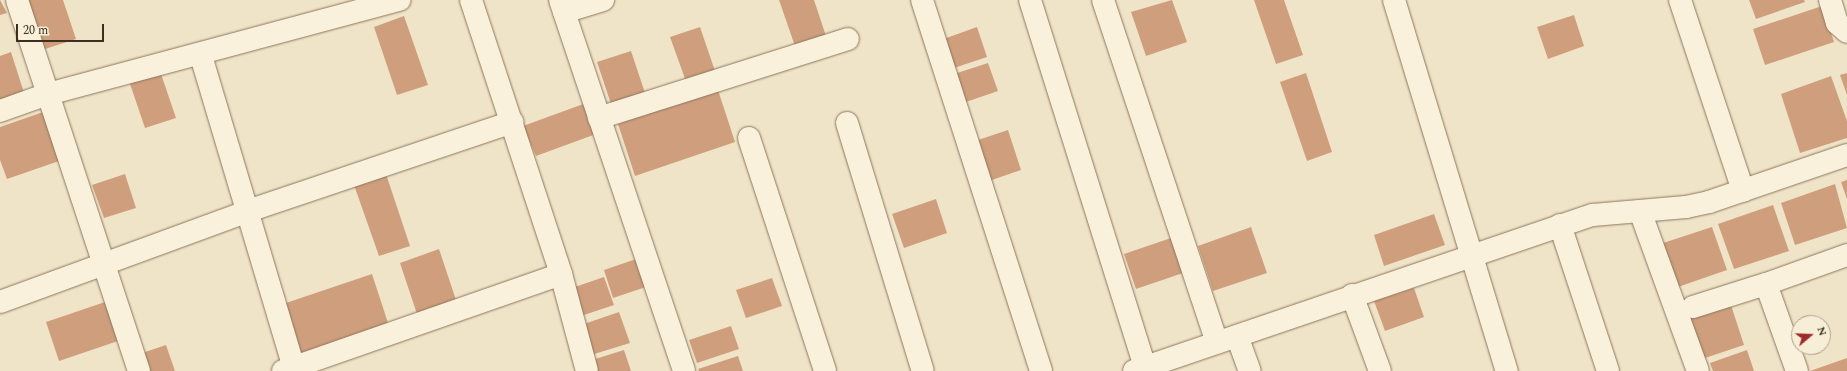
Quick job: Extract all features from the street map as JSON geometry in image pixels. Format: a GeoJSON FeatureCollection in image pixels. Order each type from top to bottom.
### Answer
{"type":"FeatureCollection","features":[{"type":"Feature","properties":{"kind":"street"},"geometry":{"type":"LineString","coordinates":[[17,0],[139,371]]}},
{"type":"Feature","properties":{"kind":"street"},"geometry":{"type":"LineString","coordinates":[[0,111],[48,94],[201,56],[400,0]]}},
{"type":"Feature","properties":{"kind":"street"},"geometry":{"type":"LineString","coordinates":[[472,0],[561,274],[587,371]]}},
{"type":"Feature","properties":{"kind":"street"},"geometry":{"type":"LineString","coordinates":[[603,0],[562,6],[684,371]]}},
{"type":"Feature","properties":{"kind":"street"},"geometry":{"type":"LineString","coordinates":[[922,0],[1041,371]]}},
{"type":"Feature","properties":{"kind":"street"},"geometry":{"type":"LineString","coordinates":[[1030,0],[1142,370],[1352,295],[1470,257],[1560,225],[1593,215],[1686,208],[1743,192],[1847,155]]}},
{"type":"Feature","properties":{"kind":"street"},"geometry":{"type":"LineString","coordinates":[[1105,0],[1217,343]]}},
{"type":"Feature","properties":{"kind":"street"},"geometry":{"type":"LineString","coordinates":[[1394,0],[1470,257],[1507,371]]}},
{"type":"Feature","properties":{"kind":"street"},"geometry":{"type":"LineString","coordinates":[[1680,0],[1743,192]]}},
{"type":"Feature","properties":{"kind":"street"},"geometry":{"type":"LineString","coordinates":[[1830,0],[1837,23],[1847,32]]}},
{"type":"Feature","properties":{"kind":"street"},"geometry":{"type":"LineString","coordinates":[[599,118],[848,39]]}},
{"type":"Feature","properties":{"kind":"street"},"geometry":{"type":"LineString","coordinates":[[201,56],[248,211],[291,370],[561,274]]}},
{"type":"Feature","properties":{"kind":"street"},"geometry":{"type":"LineString","coordinates":[[0,302],[103,262],[248,211],[512,122]]}},
{"type":"Feature","properties":{"kind":"street"},"geometry":{"type":"LineString","coordinates":[[847,123],[923,371]]}},
{"type":"Feature","properties":{"kind":"street"},"geometry":{"type":"LineString","coordinates":[[749,138],[825,371]]}},
{"type":"Feature","properties":{"kind":"street"},"geometry":{"type":"LineString","coordinates":[[1640,211],[1698,371]]}},
{"type":"Feature","properties":{"kind":"street"},"geometry":{"type":"LineString","coordinates":[[1560,225],[1608,371]]}},
{"type":"Feature","properties":{"kind":"street"},"geometry":{"type":"LineString","coordinates":[[1693,307],[1766,284],[1847,255]]}},
{"type":"Feature","properties":{"kind":"street"},"geometry":{"type":"LineString","coordinates":[[1766,284],[1797,371]]}},
{"type":"Feature","properties":{"kind":"street"},"geometry":{"type":"LineString","coordinates":[[1352,295],[1380,371]]}},
{"type":"Feature","properties":{"kind":"street"},"geometry":{"type":"LineString","coordinates":[[1237,336],[1250,371]]}},
{"type":"Feature","properties":{"kind":"building"},"geometry":{"type":"Polygon","coordinates":[[[0,0],[7,13],[0,15],[0,0]]]}},
{"type":"Feature","properties":{"kind":"building"},"geometry":{"type":"Polygon","coordinates":[[[25,0],[63,0],[76,39],[42,50],[25,0]]]}},
{"type":"Feature","properties":{"kind":"building"},"geometry":{"type":"Polygon","coordinates":[[[779,0],[814,0],[827,39],[796,49],[779,0]]]}},
{"type":"Feature","properties":{"kind":"building"},"geometry":{"type":"Polygon","coordinates":[[[1172,0],[1187,42],[1146,56],[1131,12],[1172,0]]]}},
{"type":"Feature","properties":{"kind":"building"},"geometry":{"type":"Polygon","coordinates":[[[1254,0],[1284,0],[1303,55],[1276,64],[1254,0]]]}},
{"type":"Feature","properties":{"kind":"building"},"geometry":{"type":"Polygon","coordinates":[[[1749,0],[1804,0],[1805,2],[1756,19],[1749,0]]]}},
{"type":"Feature","properties":{"kind":"building"},"geometry":{"type":"Polygon","coordinates":[[[1822,6],[1834,42],[1765,65],[1753,29],[1822,6]]]}},
{"type":"Feature","properties":{"kind":"building"},"geometry":{"type":"Polygon","coordinates":[[[1574,15],[1584,46],[1548,59],[1537,27],[1574,15]]]}},
{"type":"Feature","properties":{"kind":"building"},"geometry":{"type":"Polygon","coordinates":[[[404,16],[428,85],[397,95],[374,27],[404,16]]]}},
{"type":"Feature","properties":{"kind":"building"},"geometry":{"type":"Polygon","coordinates":[[[700,27],[717,77],[688,87],[670,37],[700,27]]]}},
{"type":"Feature","properties":{"kind":"building"},"geometry":{"type":"Polygon","coordinates":[[[977,27],[987,57],[948,70],[938,41],[977,27]]]}},
{"type":"Feature","properties":{"kind":"building"},"geometry":{"type":"Polygon","coordinates":[[[631,51],[646,96],[612,107],[597,62],[631,51]]]}},
{"type":"Feature","properties":{"kind":"building"},"geometry":{"type":"Polygon","coordinates":[[[11,52],[26,99],[0,108],[0,56],[11,52]]]}},
{"type":"Feature","properties":{"kind":"building"},"geometry":{"type":"Polygon","coordinates":[[[988,63],[998,91],[960,104],[951,75],[988,63]]]}},
{"type":"Feature","properties":{"kind":"building"},"geometry":{"type":"Polygon","coordinates":[[[160,71],[176,118],[145,128],[129,81],[160,71]]]}},
{"type":"Feature","properties":{"kind":"building"},"geometry":{"type":"Polygon","coordinates":[[[1306,73],[1332,152],[1307,161],[1280,82],[1306,73]]]}},
{"type":"Feature","properties":{"kind":"building"},"geometry":{"type":"Polygon","coordinates":[[[1847,73],[1847,95],[1840,75],[1847,73]]]}},
{"type":"Feature","properties":{"kind":"building"},"geometry":{"type":"Polygon","coordinates":[[[1831,76],[1847,121],[1847,138],[1800,153],[1781,94],[1831,76]]]}},
{"type":"Feature","properties":{"kind":"building"},"geometry":{"type":"Polygon","coordinates":[[[718,90],[735,142],[635,176],[618,124],[718,90]]]}},
{"type":"Feature","properties":{"kind":"building"},"geometry":{"type":"Polygon","coordinates":[[[586,103],[596,134],[536,156],[523,126],[586,103]]]}},
{"type":"Feature","properties":{"kind":"building"},"geometry":{"type":"Polygon","coordinates":[[[46,111],[62,160],[7,179],[0,160],[0,127],[46,111]]]}},
{"type":"Feature","properties":{"kind":"building"},"geometry":{"type":"Polygon","coordinates":[[[1008,130],[1021,170],[986,182],[972,142],[1008,130]]]}},
{"type":"Feature","properties":{"kind":"building"},"geometry":{"type":"Polygon","coordinates":[[[125,174],[136,208],[104,218],[92,185],[125,174]]]}},
{"type":"Feature","properties":{"kind":"building"},"geometry":{"type":"Polygon","coordinates":[[[386,174],[410,246],[379,256],[354,185],[386,174]]]}},
{"type":"Feature","properties":{"kind":"building"},"geometry":{"type":"Polygon","coordinates":[[[1847,180],[1847,199],[1841,182],[1847,180]]]}},
{"type":"Feature","properties":{"kind":"building"},"geometry":{"type":"Polygon","coordinates":[[[1835,184],[1847,228],[1795,245],[1781,203],[1835,184]]]}},
{"type":"Feature","properties":{"kind":"building"},"geometry":{"type":"Polygon","coordinates":[[[936,199],[947,233],[904,248],[892,214],[936,199]]]}},
{"type":"Feature","properties":{"kind":"building"},"geometry":{"type":"Polygon","coordinates":[[[1773,205],[1789,251],[1734,269],[1718,224],[1773,205]]]}},
{"type":"Feature","properties":{"kind":"building"},"geometry":{"type":"Polygon","coordinates":[[[1434,214],[1445,245],[1384,266],[1374,235],[1434,214]]]}},
{"type":"Feature","properties":{"kind":"building"},"geometry":{"type":"Polygon","coordinates":[[[1251,227],[1267,273],[1213,291],[1198,246],[1251,227]]]}},
{"type":"Feature","properties":{"kind":"building"},"geometry":{"type":"Polygon","coordinates":[[[1712,227],[1727,270],[1675,288],[1660,244],[1712,227]]]}},
{"type":"Feature","properties":{"kind":"building"},"geometry":{"type":"Polygon","coordinates":[[[1171,238],[1183,273],[1136,289],[1124,254],[1171,238]]]}},
{"type":"Feature","properties":{"kind":"building"},"geometry":{"type":"Polygon","coordinates":[[[439,249],[456,300],[417,314],[400,263],[439,249]]]}},
{"type":"Feature","properties":{"kind":"building"},"geometry":{"type":"Polygon","coordinates":[[[639,258],[649,286],[613,298],[604,270],[639,258]]]}},
{"type":"Feature","properties":{"kind":"building"},"geometry":{"type":"Polygon","coordinates":[[[372,274],[389,326],[297,357],[280,305],[372,274]]]}},
{"type":"Feature","properties":{"kind":"building"},"geometry":{"type":"Polygon","coordinates":[[[604,277],[614,305],[578,317],[569,289],[604,277]]]}},
{"type":"Feature","properties":{"kind":"building"},"geometry":{"type":"Polygon","coordinates":[[[772,278],[782,306],[746,318],[736,290],[772,278]]]}},
{"type":"Feature","properties":{"kind":"building"},"geometry":{"type":"Polygon","coordinates":[[[1414,288],[1424,317],[1385,331],[1374,301],[1414,288]]]}},
{"type":"Feature","properties":{"kind":"building"},"geometry":{"type":"Polygon","coordinates":[[[105,302],[118,341],[59,361],[46,322],[105,302]]]}},
{"type":"Feature","properties":{"kind":"building"},"geometry":{"type":"Polygon","coordinates":[[[1731,305],[1744,345],[1702,359],[1689,319],[1731,305]]]}},
{"type":"Feature","properties":{"kind":"building"},"geometry":{"type":"Polygon","coordinates":[[[619,312],[630,343],[591,355],[581,325],[619,312]]]}},
{"type":"Feature","properties":{"kind":"building"},"geometry":{"type":"Polygon","coordinates":[[[731,326],[739,349],[697,363],[689,340],[731,326]]]}},
{"type":"Feature","properties":{"kind":"building"},"geometry":{"type":"Polygon","coordinates":[[[166,345],[175,371],[149,371],[142,353],[166,345]]]}},
{"type":"Feature","properties":{"kind":"building"},"geometry":{"type":"Polygon","coordinates":[[[624,350],[631,371],[596,371],[592,360],[624,350]]]}},
{"type":"Feature","properties":{"kind":"building"},"geometry":{"type":"Polygon","coordinates":[[[1747,350],[1754,371],[1713,371],[1710,363],[1747,350]]]}},
{"type":"Feature","properties":{"kind":"building"},"geometry":{"type":"Polygon","coordinates":[[[738,356],[743,371],[699,371],[698,369],[738,356]]]}},
{"type":"Feature","properties":{"kind":"building"},"geometry":{"type":"Polygon","coordinates":[[[1847,358],[1847,371],[1810,371],[1847,358]]]}}]}
